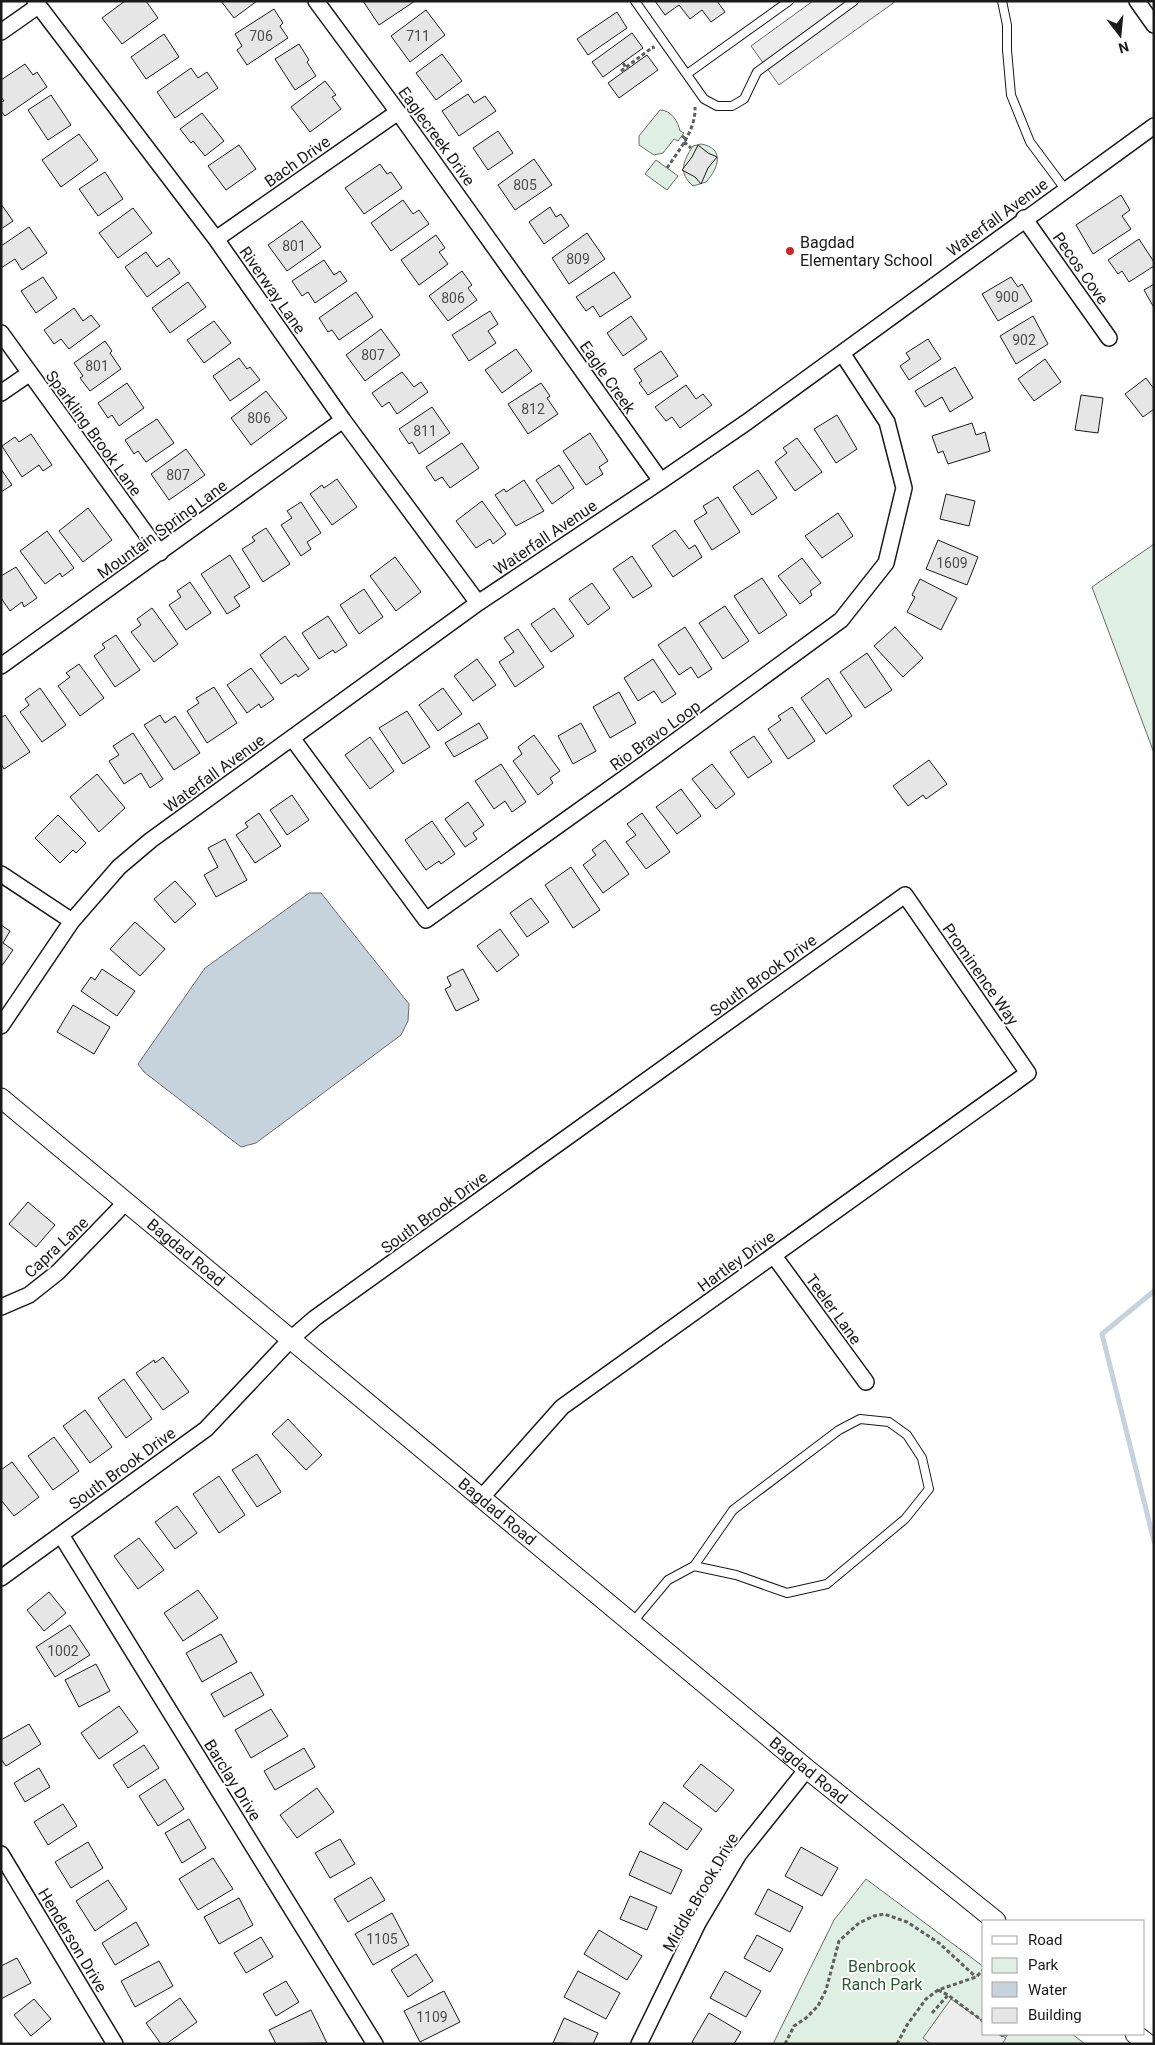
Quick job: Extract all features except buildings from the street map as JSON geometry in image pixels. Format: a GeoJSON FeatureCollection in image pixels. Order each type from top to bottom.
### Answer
{"type":"FeatureCollection","features":[{"type":"Feature","properties":{"kind":"street","name":"Eaglecreek Drive"},"geometry":{"type":"LineString","coordinates":[[316,1],[527,292]]}},
{"type":"Feature","properties":{"kind":"street"},"geometry":{"type":"LineString","coordinates":[[1137,1],[1154,25]]}},
{"type":"Feature","properties":{"kind":"street"},"geometry":{"type":"LineString","coordinates":[[1,32],[36,3]]}},
{"type":"Feature","properties":{"kind":"street","name":"Riverway Lane"},"geometry":{"type":"LineString","coordinates":[[36,3],[216,240],[343,420],[478,602]]}},
{"type":"Feature","properties":{"kind":"street","name":"Bach Drive"},"geometry":{"type":"LineString","coordinates":[[216,240],[398,112]]}},
{"type":"Feature","properties":{"kind":"street","name":"Waterfall Avenue"},"geometry":{"type":"LineString","coordinates":[[1,1026],[72,921],[120,867],[151,840],[478,602],[661,482],[1064,189],[1154,126]]}},
{"type":"Feature","properties":{"kind":"street","name":"Pecos Cove"},"geometry":{"type":"LineString","coordinates":[[1024,218],[1109,338]]}},
{"type":"Feature","properties":{"kind":"street","name":"Eagle Creek"},"geometry":{"type":"LineString","coordinates":[[527,292],[661,482]]}},
{"type":"Feature","properties":{"kind":"street","name":"Sparkling Brook Lane"},"geometry":{"type":"LineString","coordinates":[[1,333],[160,552]]}},
{"type":"Feature","properties":{"kind":"street","name":"Rio Bravo Loop"},"geometry":{"type":"LineString","coordinates":[[292,738],[426,920],[841,620],[886,563],[904,488],[887,422],[842,352]]}},
{"type":"Feature","properties":{"kind":"street"},"geometry":{"type":"LineString","coordinates":[[1,393],[30,373]]}},
{"type":"Feature","properties":{"kind":"street","name":"Mountain Spring Lane"},"geometry":{"type":"LineString","coordinates":[[1,666],[343,420]]}},
{"type":"Feature","properties":{"kind":"street"},"geometry":{"type":"LineString","coordinates":[[1,874],[72,921]]}},
{"type":"Feature","properties":{"kind":"street","name":"Prominence Way"},"geometry":{"type":"LineString","coordinates":[[905,895],[1028,1073]]}},
{"type":"Feature","properties":{"kind":"street","name":"South Brook Drive"},"geometry":{"type":"LineString","coordinates":[[1,1578],[206,1429],[292,1338],[315,1318],[905,895]]}},
{"type":"Feature","properties":{"kind":"street","name":"Hartley Drive"},"geometry":{"type":"LineString","coordinates":[[482,1497],[562,1407],[1028,1073]]}},
{"type":"Feature","properties":{"kind":"street","name":"Bagdad Road"},"geometry":{"type":"LineString","coordinates":[[1,1098],[292,1338],[807,1769],[995,1920]]}},
{"type":"Feature","properties":{"kind":"street","name":"Capra Lane"},"geometry":{"type":"LineString","coordinates":[[1,1307],[29,1295],[58,1272],[126,1202]]}},
{"type":"Feature","properties":{"kind":"street","name":"Teeler Lane"},"geometry":{"type":"LineString","coordinates":[[774,1256],[866,1382]]}},
{"type":"Feature","properties":{"kind":"street","name":"Barclay Drive"},"geometry":{"type":"LineString","coordinates":[[61,1535],[375,2044]]}},
{"type":"Feature","properties":{"kind":"street","name":"Middle Brook Drive"},"geometry":{"type":"LineString","coordinates":[[639,2044],[698,1922],[739,1854],[807,1769]]}},
{"type":"Feature","properties":{"kind":"street","name":"Henderson Drive"},"geometry":{"type":"LineString","coordinates":[[1,1854],[115,2044]]}},
{"type":"Feature","properties":{"kind":"street"},"geometry":{"type":"LineString","coordinates":[[1136,2035],[1148,2044]]}},
{"type":"Feature","properties":{"kind":"lane"},"geometry":{"type":"LineString","coordinates":[[635,1],[704,99],[717,106],[732,106],[744,99],[757,72],[854,1]]}},
{"type":"Feature","properties":{"kind":"lane"},"geometry":{"type":"LineString","coordinates":[[687,74],[789,1]]}},
{"type":"Feature","properties":{"kind":"lane"},"geometry":{"type":"LineString","coordinates":[[1002,1],[1007,25],[1007,50],[1012,96],[1030,142],[1064,189]]}},
{"type":"Feature","properties":{"kind":"lane"},"geometry":{"type":"LineString","coordinates":[[632,1623],[668,1580],[694,1566],[734,1510],[839,1430],[860,1419],[889,1422],[907,1435],[922,1458],[929,1488],[905,1519],[827,1584],[787,1593],[736,1576],[694,1566]]}},
{"type":"Feature","properties":{"kind":"path"},"geometry":{"type":"LineString","coordinates":[[621,71],[653,48],[659,55]]}},
{"type":"Feature","properties":{"kind":"path"},"geometry":{"type":"LineString","coordinates":[[623,63],[627,68]]}},
{"type":"Feature","properties":{"kind":"path"},"geometry":{"type":"LineString","coordinates":[[667,168],[685,141],[694,118],[694,103]]}},
{"type":"Feature","properties":{"kind":"path"},"geometry":{"type":"LineString","coordinates":[[682,136],[691,148]]}},
{"type":"Feature","properties":{"kind":"path"},"geometry":{"type":"LineString","coordinates":[[785,2044],[794,2026],[806,2018],[818,2006],[826,1990],[839,1941],[859,1923],[874,1916],[884,1914],[907,1922],[939,1943],[976,1977]]}},
{"type":"Feature","properties":{"kind":"path"},"geometry":{"type":"LineString","coordinates":[[897,2044],[907,2025],[926,1999],[938,1990],[976,1977],[982,1970]]}},
{"type":"Feature","properties":{"kind":"path"},"geometry":{"type":"LineString","coordinates":[[938,1990],[948,1995],[982,2020]]}},
{"type":"Feature","properties":{"kind":"path"},"geometry":{"type":"LineString","coordinates":[[932,2013],[948,1995]]}},
{"type":"Feature","properties":{"kind":"green space"},"geometry":{"type":"Polygon","coordinates":[[[660,110],[671,114],[676,120],[680,131],[684,133],[678,141],[674,139],[663,153],[654,155],[639,145],[639,136],[660,110]]]}},
{"type":"Feature","properties":{"kind":"green space"},"geometry":{"type":"Polygon","coordinates":[[[701,144],[709,146],[717,154],[716,165],[711,177],[706,182],[693,186],[685,176],[684,167],[693,146],[701,144]]]}},
{"type":"Feature","properties":{"kind":"green space"},"geometry":{"type":"Polygon","coordinates":[[[656,160],[678,176],[667,190],[645,174],[656,160]]]}},
{"type":"Feature","properties":{"kind":"green space"},"geometry":{"type":"Polygon","coordinates":[[[1154,544],[1154,753],[1092,587],[1154,544]]]}},
{"type":"Feature","properties":{"kind":"green space","name":"Benbrook Ranch Park"},"geometry":{"type":"Polygon","coordinates":[[[866,1879],[982,1966],[982,2035],[1073,2035],[1085,2044],[773,2044],[834,1920],[866,1879]]]}},
{"type":"Feature","properties":{"kind":"shaded area"},"geometry":{"type":"Polygon","coordinates":[[[813,1],[896,1],[779,85],[751,46],[813,1]]]}},
{"type":"Feature","properties":{"kind":"shaded area"},"geometry":{"type":"Polygon","coordinates":[[[951,1999],[982,2021],[982,2035],[1002,2035],[1006,2038],[1002,2044],[931,2044],[923,2038],[951,1999]]]}},
{"type":"Feature","properties":{"kind":"water"},"geometry":{"type":"Polygon","coordinates":[[[309,893],[321,893],[409,1004],[408,1021],[401,1035],[256,1143],[241,1147],[144,1072],[138,1064],[205,968],[309,893]]]}},
{"type":"Feature","properties":{"kind":"waterway"},"geometry":{"type":"LineString","coordinates":[[1154,1291],[1102,1334],[1154,1541]]}},
{"type":"Feature","properties":{"kind":"place","name":"Bagdad Elementary School"},"geometry":{"type":"Point","coordinates":[790,251]}}]}
